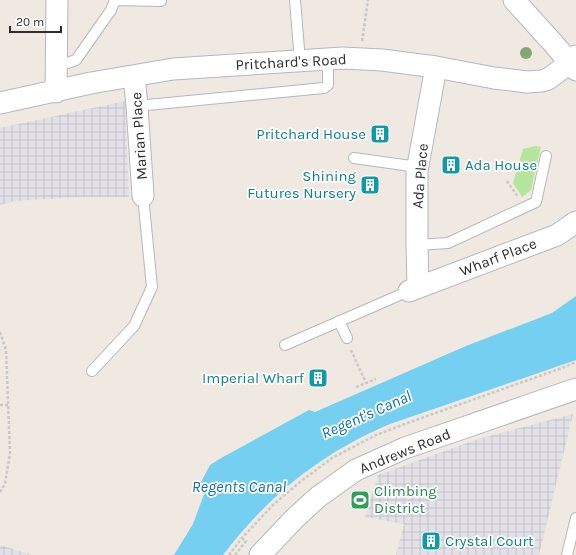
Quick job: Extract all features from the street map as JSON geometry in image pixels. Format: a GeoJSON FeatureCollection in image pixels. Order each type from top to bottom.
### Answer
{"type":"FeatureCollection","features":[{"type":"Feature","properties":{"kind":"street"},"geometry":{"type":"LineString","coordinates":[[56,92],[57,0]]}},
{"type":"Feature","properties":{"kind":"street"},"geometry":{"type":"LineString","coordinates":[[514,0],[552,42],[574,63]]}},
{"type":"Feature","properties":{"kind":"street","name":"Pritchard's Road"},"geometry":{"type":"LineString","coordinates":[[0,104],[91,83],[173,69],[343,58],[436,66],[494,78],[527,82],[548,79],[574,63]]}},
{"type":"Feature","properties":{"kind":"street","name":"Ada Place"},"geometry":{"type":"LineString","coordinates":[[414,289],[417,245],[418,167],[436,66]]}},
{"type":"Feature","properties":{"kind":"street","name":"Marian Place"},"geometry":{"type":"LineString","coordinates":[[134,76],[143,196]]}},
{"type":"Feature","properties":{"kind":"street","name":"Wharf Place"},"geometry":{"type":"LineString","coordinates":[[414,289],[557,235],[576,222]]}},
{"type":"Feature","properties":{"kind":"street","name":"Andrews Road"},"geometry":{"type":"LineString","coordinates":[[260,555],[318,496],[356,470],[405,448],[576,389]]}},
{"type":"Feature","properties":{"kind":"lane"},"geometry":{"type":"LineString","coordinates":[[56,67],[76,60],[111,10],[116,0],[161,1]]}},
{"type":"Feature","properties":{"kind":"lane"},"geometry":{"type":"LineString","coordinates":[[296,0],[300,61]]}},
{"type":"Feature","properties":{"kind":"lane"},"geometry":{"type":"LineString","coordinates":[[137,106],[324,88],[328,85],[328,59]]}},
{"type":"Feature","properties":{"kind":"lane"},"geometry":{"type":"LineString","coordinates":[[417,245],[448,243],[536,202],[546,156]]}},
{"type":"Feature","properties":{"kind":"lane"},"geometry":{"type":"LineString","coordinates":[[354,158],[418,167]]}},
{"type":"Feature","properties":{"kind":"lane"},"geometry":{"type":"LineString","coordinates":[[92,371],[134,326],[152,287],[143,196]]}},
{"type":"Feature","properties":{"kind":"lane"},"geometry":{"type":"LineString","coordinates":[[285,345],[414,289]]}},
{"type":"Feature","properties":{"kind":"lane"},"geometry":{"type":"LineString","coordinates":[[339,322],[346,338]]}},
{"type":"Feature","properties":{"kind":"lane"},"geometry":{"type":"LineString","coordinates":[[567,555],[576,518]]}},
{"type":"Feature","properties":{"kind":"path"},"geometry":{"type":"LineString","coordinates":[[359,59],[368,0]]}},
{"type":"Feature","properties":{"kind":"path"},"geometry":{"type":"LineString","coordinates":[[0,332],[6,350],[10,454],[5,484],[0,492]]}},
{"type":"Feature","properties":{"kind":"path"},"geometry":{"type":"LineString","coordinates":[[346,338],[366,383]]}},
{"type":"Feature","properties":{"kind":"path"},"geometry":{"type":"LineString","coordinates":[[356,387],[376,379]]}},
{"type":"Feature","properties":{"kind":"path"},"geometry":{"type":"LineString","coordinates":[[0,405],[8,405]]}},
{"type":"Feature","properties":{"kind":"path"},"geometry":{"type":"LineString","coordinates":[[235,555],[246,541],[242,538]]}},
{"type":"Feature","properties":{"kind":"shaded area"},"geometry":{"type":"Polygon","coordinates":[[[125,101],[129,197],[79,197],[15,201],[0,205],[0,128],[125,101]]]}},
{"type":"Feature","properties":{"kind":"shaded area"},"geometry":{"type":"Polygon","coordinates":[[[573,414],[539,555],[396,555],[404,524],[365,517],[378,475],[478,439],[573,414]]]}},
{"type":"Feature","properties":{"kind":"shaded area"},"geometry":{"type":"Polygon","coordinates":[[[0,545],[32,555],[0,555],[0,545]]]}},
{"type":"Feature","properties":{"kind":"green space"},"geometry":{"type":"Polygon","coordinates":[[[536,146],[541,147],[531,190],[522,197],[513,183],[523,149],[536,146]]]}},
{"type":"Feature","properties":{"kind":"water","name":"Regents Canal"},"geometry":{"type":"Polygon","coordinates":[[[576,296],[576,360],[390,424],[365,436],[341,448],[298,478],[277,495],[240,534],[223,555],[174,555],[193,524],[206,489],[200,484],[210,465],[309,410],[315,412],[466,346],[552,313],[576,296]]]}},
{"type":"Feature","properties":{"kind":"place","name":"Pritchard House"},"geometry":{"type":"Point","coordinates":[380,134]}},
{"type":"Feature","properties":{"kind":"place","name":"Ada House"},"geometry":{"type":"Point","coordinates":[451,165]}},
{"type":"Feature","properties":{"kind":"place","name":"Shining Futures Nursery"},"geometry":{"type":"Point","coordinates":[370,185]}},
{"type":"Feature","properties":{"kind":"place","name":"Imperial Wharf"},"geometry":{"type":"Point","coordinates":[318,378]}},
{"type":"Feature","properties":{"kind":"place","name":"Climbing District"},"geometry":{"type":"Point","coordinates":[360,500]}},
{"type":"Feature","properties":{"kind":"place","name":"Crystal Court"},"geometry":{"type":"Point","coordinates":[431,541]}},
{"type":"Feature","properties":{"kind":"water label","name":"Regent's Canal"},"geometry":{"type":"Point","coordinates":[366,414]}}]}
